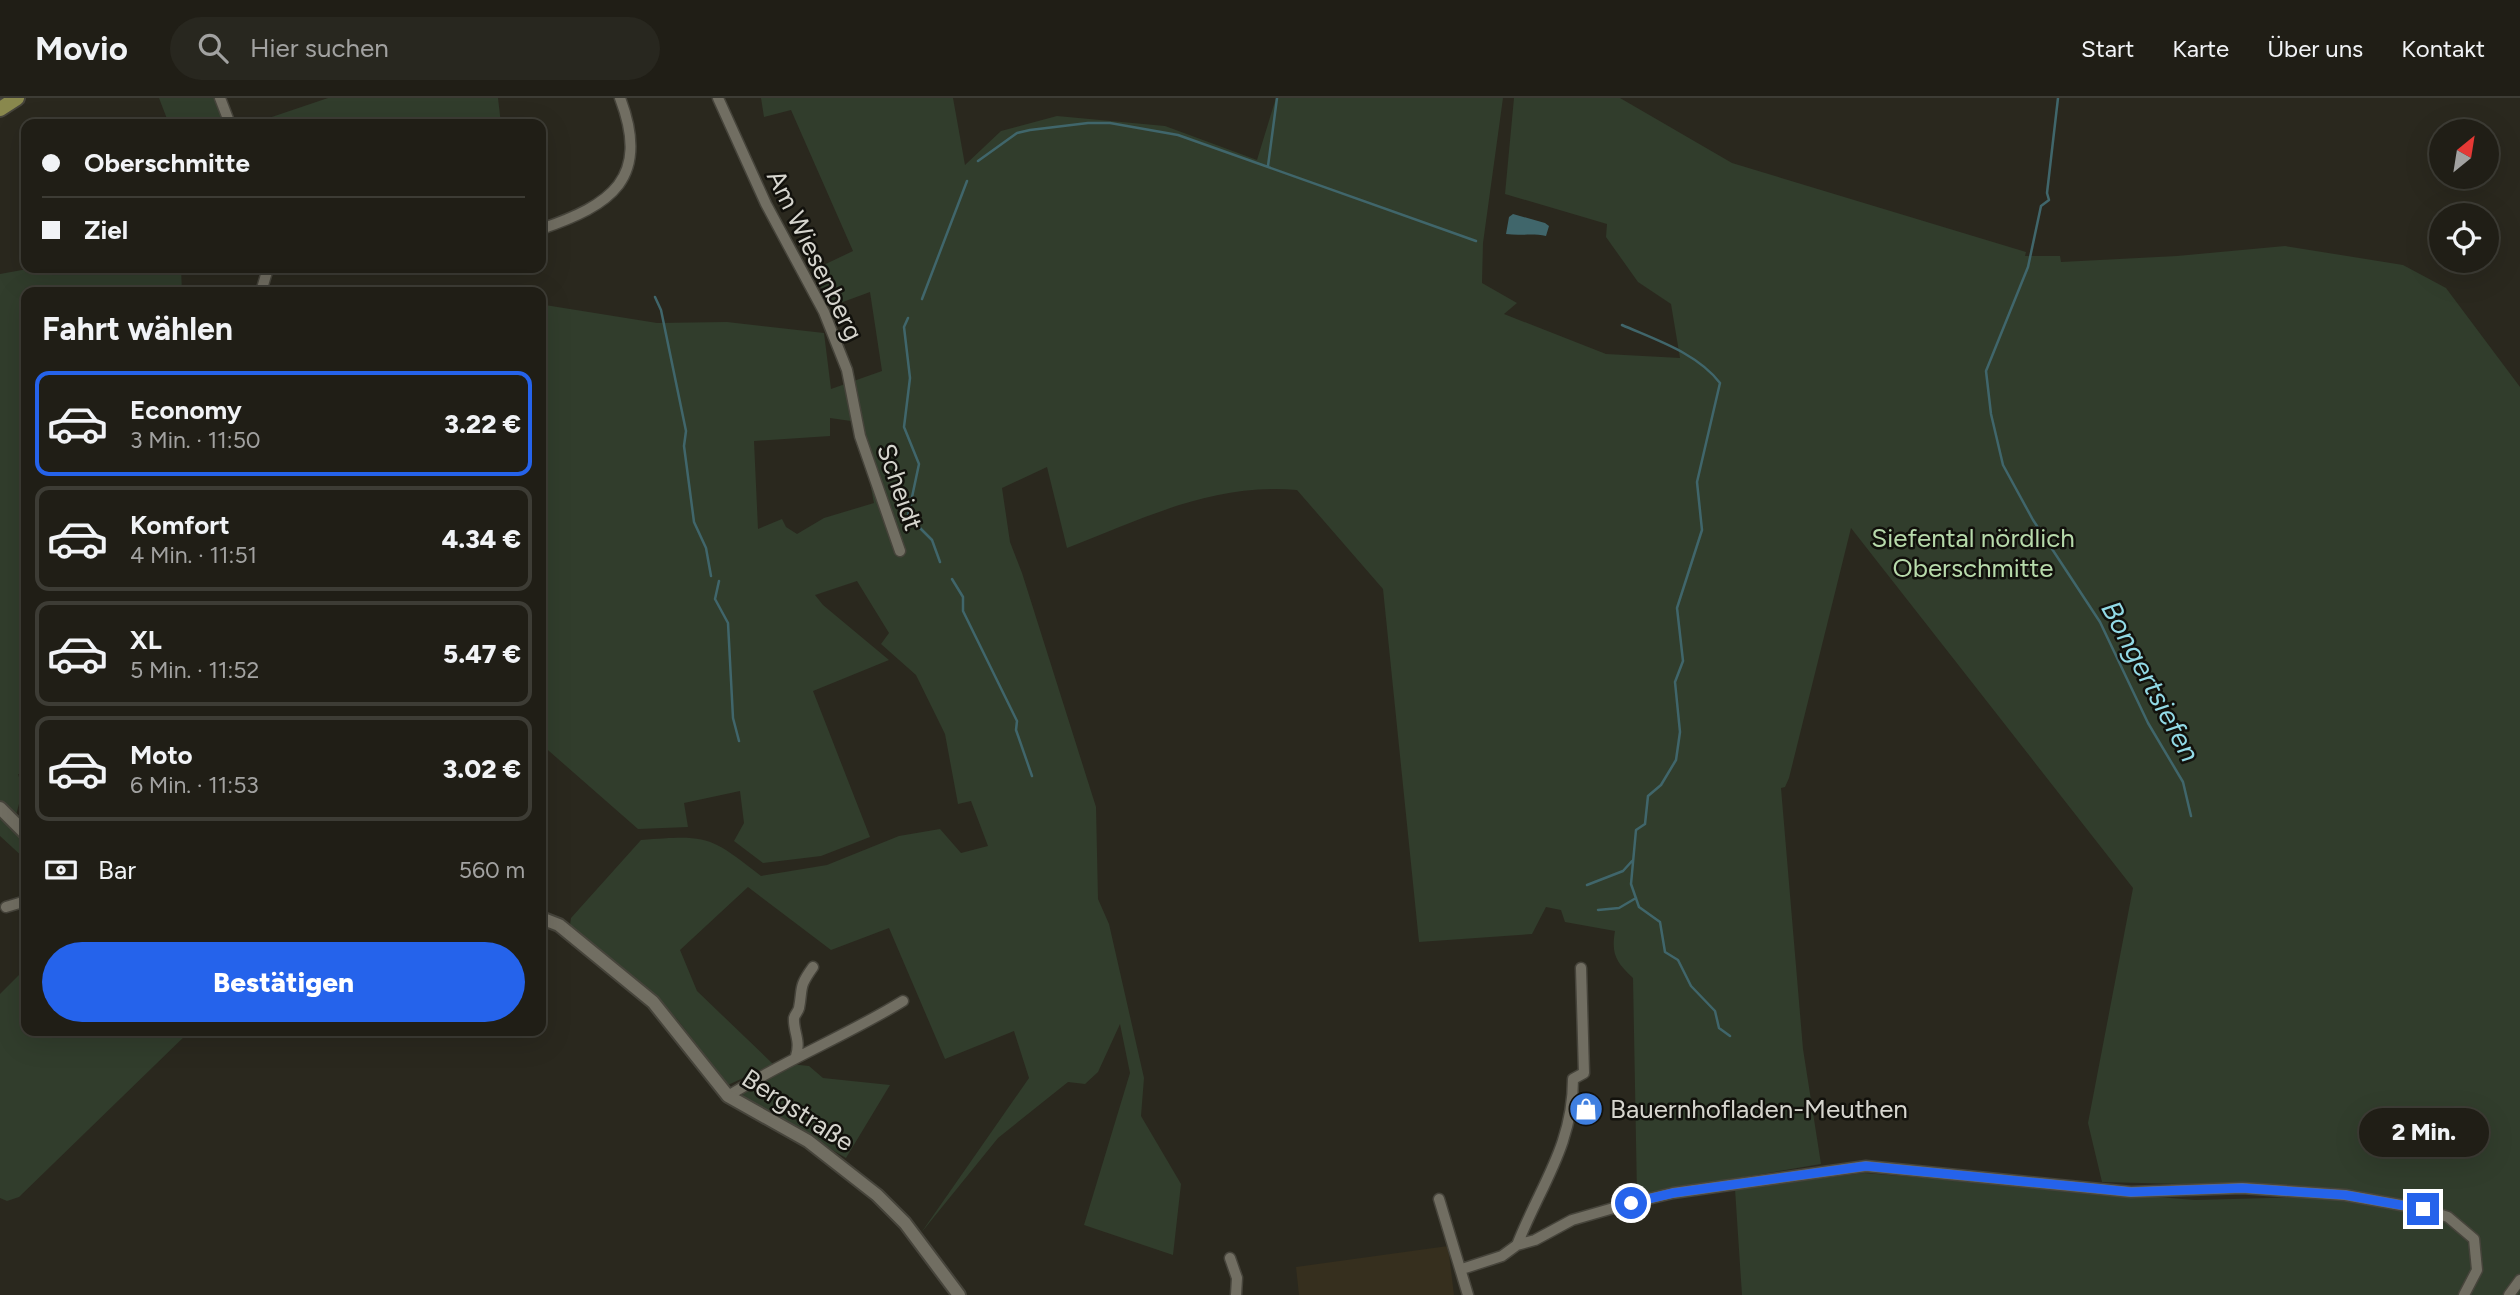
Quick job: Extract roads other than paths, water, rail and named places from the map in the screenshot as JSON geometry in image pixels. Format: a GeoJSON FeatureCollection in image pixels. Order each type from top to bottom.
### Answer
{"type":"FeatureCollection","features":[{"type":"Feature","properties":{"kind":"main road"},"geometry":{"type":"LineString","coordinates":[[0,109],[17,98]]}},
{"type":"Feature","properties":{"kind":"street"},"geometry":{"type":"LineString","coordinates":[[220,98],[228,119]]}},
{"type":"Feature","properties":{"kind":"street"},"geometry":{"type":"LineString","coordinates":[[546,227],[582,215],[602,203],[621,184],[631,149],[630,125],[620,98]]}},
{"type":"Feature","properties":{"kind":"street","name":"Am Wiesenberg"},"geometry":{"type":"LineString","coordinates":[[718,98],[766,204],[824,312],[847,370],[860,436]]}},
{"type":"Feature","properties":{"kind":"street","name":"Scheidt"},"geometry":{"type":"LineString","coordinates":[[860,436],[900,551]]}},
{"type":"Feature","properties":{"kind":"street"},"geometry":{"type":"LineString","coordinates":[[0,808],[21,829]]}},
{"type":"Feature","properties":{"kind":"street"},"geometry":{"type":"LineString","coordinates":[[6,907],[21,902]]}},
{"type":"Feature","properties":{"kind":"street","name":"Bergstraße"},"geometry":{"type":"LineString","coordinates":[[546,920],[559,925],[653,1002],[729,1096],[808,1142],[857,1177],[905,1223],[959,1295]]}},
{"type":"Feature","properties":{"kind":"street"},"geometry":{"type":"LineString","coordinates":[[796,1056],[800,1042],[794,1019],[799,1008],[798,995],[802,983],[813,967]]}},
{"type":"Feature","properties":{"kind":"street"},"geometry":{"type":"LineString","coordinates":[[1517,1245],[1563,1148],[1570,1122],[1573,1079],[1584,1073],[1581,968]]}},
{"type":"Feature","properties":{"kind":"street"},"geometry":{"type":"LineString","coordinates":[[729,1096],[796,1056],[846,1034],[903,1001]]}},
{"type":"Feature","properties":{"kind":"street"},"geometry":{"type":"LineString","coordinates":[[1462,1269],[1502,1256],[1517,1245],[1535,1240],[1572,1220],[1631,1203],[1673,1193],[1866,1166],[2131,1192],[2242,1188],[2372,1199],[2448,1217],[2474,1239],[2477,1270],[2464,1295]]}},
{"type":"Feature","properties":{"kind":"street"},"geometry":{"type":"LineString","coordinates":[[1439,1199],[1468,1295]]}},
{"type":"Feature","properties":{"kind":"street"},"geometry":{"type":"LineString","coordinates":[[1230,1258],[1237,1278],[1236,1295]]}},
{"type":"Feature","properties":{"kind":"street"},"geometry":{"type":"LineString","coordinates":[[2510,1295],[2520,1280]]}},
{"type":"Feature","properties":{"kind":"water"},"geometry":{"type":"Polygon","coordinates":[[[1513,214],[1545,223],[1549,226],[1546,236],[1506,234],[1509,217],[1513,214]]]}},
{"type":"Feature","properties":{"kind":"waterway"},"geometry":{"type":"LineString","coordinates":[[1268,166],[1277,98]]}},
{"type":"Feature","properties":{"kind":"waterway","name":"Bongertsiefen"},"geometry":{"type":"LineString","coordinates":[[2058,98],[2047,193],[2049,200],[2041,206],[2028,267],[1986,371],[1991,414],[2003,465],[2033,520],[2100,622],[2148,723],[2183,782],[2191,816]]}},
{"type":"Feature","properties":{"kind":"waterway"},"geometry":{"type":"LineString","coordinates":[[978,161],[1017,133],[1088,123],[1110,123],[1178,135],[1476,241]]}},
{"type":"Feature","properties":{"kind":"waterway"},"geometry":{"type":"LineString","coordinates":[[922,299],[967,181]]}},
{"type":"Feature","properties":{"kind":"waterway"},"geometry":{"type":"LineString","coordinates":[[655,297],[661,310],[686,431],[684,446],[694,522],[706,548],[711,576]]}},
{"type":"Feature","properties":{"kind":"waterway"},"geometry":{"type":"LineString","coordinates":[[908,318],[904,327],[910,378],[904,427],[919,464],[908,516],[932,540],[940,562]]}},
{"type":"Feature","properties":{"kind":"waterway"},"geometry":{"type":"LineString","coordinates":[[1622,325],[1688,355],[1720,383],[1697,482],[1702,530],[1677,608],[1683,661],[1675,682],[1680,732],[1676,760],[1661,785],[1648,796],[1645,824],[1636,830],[1631,884],[1639,907],[1660,922],[1665,952],[1678,960],[1691,986],[1715,1011],[1719,1028],[1730,1036]]}},
{"type":"Feature","properties":{"kind":"waterway"},"geometry":{"type":"LineString","coordinates":[[952,579],[963,597],[963,611],[1017,721],[1016,730],[1032,776]]}},
{"type":"Feature","properties":{"kind":"waterway"},"geometry":{"type":"LineString","coordinates":[[719,581],[715,599],[728,623],[733,718],[739,741]]}},
{"type":"Feature","properties":{"kind":"waterway"},"geometry":{"type":"LineString","coordinates":[[1587,885],[1623,871],[1632,861]]}},
{"type":"Feature","properties":{"kind":"waterway"},"geometry":{"type":"LineString","coordinates":[[1598,910],[1619,908],[1636,898]]}},
{"type":"Feature","properties":{"kind":"place","name":"Bauernhofladen-Meuthen"},"geometry":{"type":"Point","coordinates":[1586,1109]}},
{"type":"Feature","properties":{"kind":"park label","name":"Siefental nördlich Oberschmitte"},"geometry":{"type":"Point","coordinates":[1973,553]}}]}
